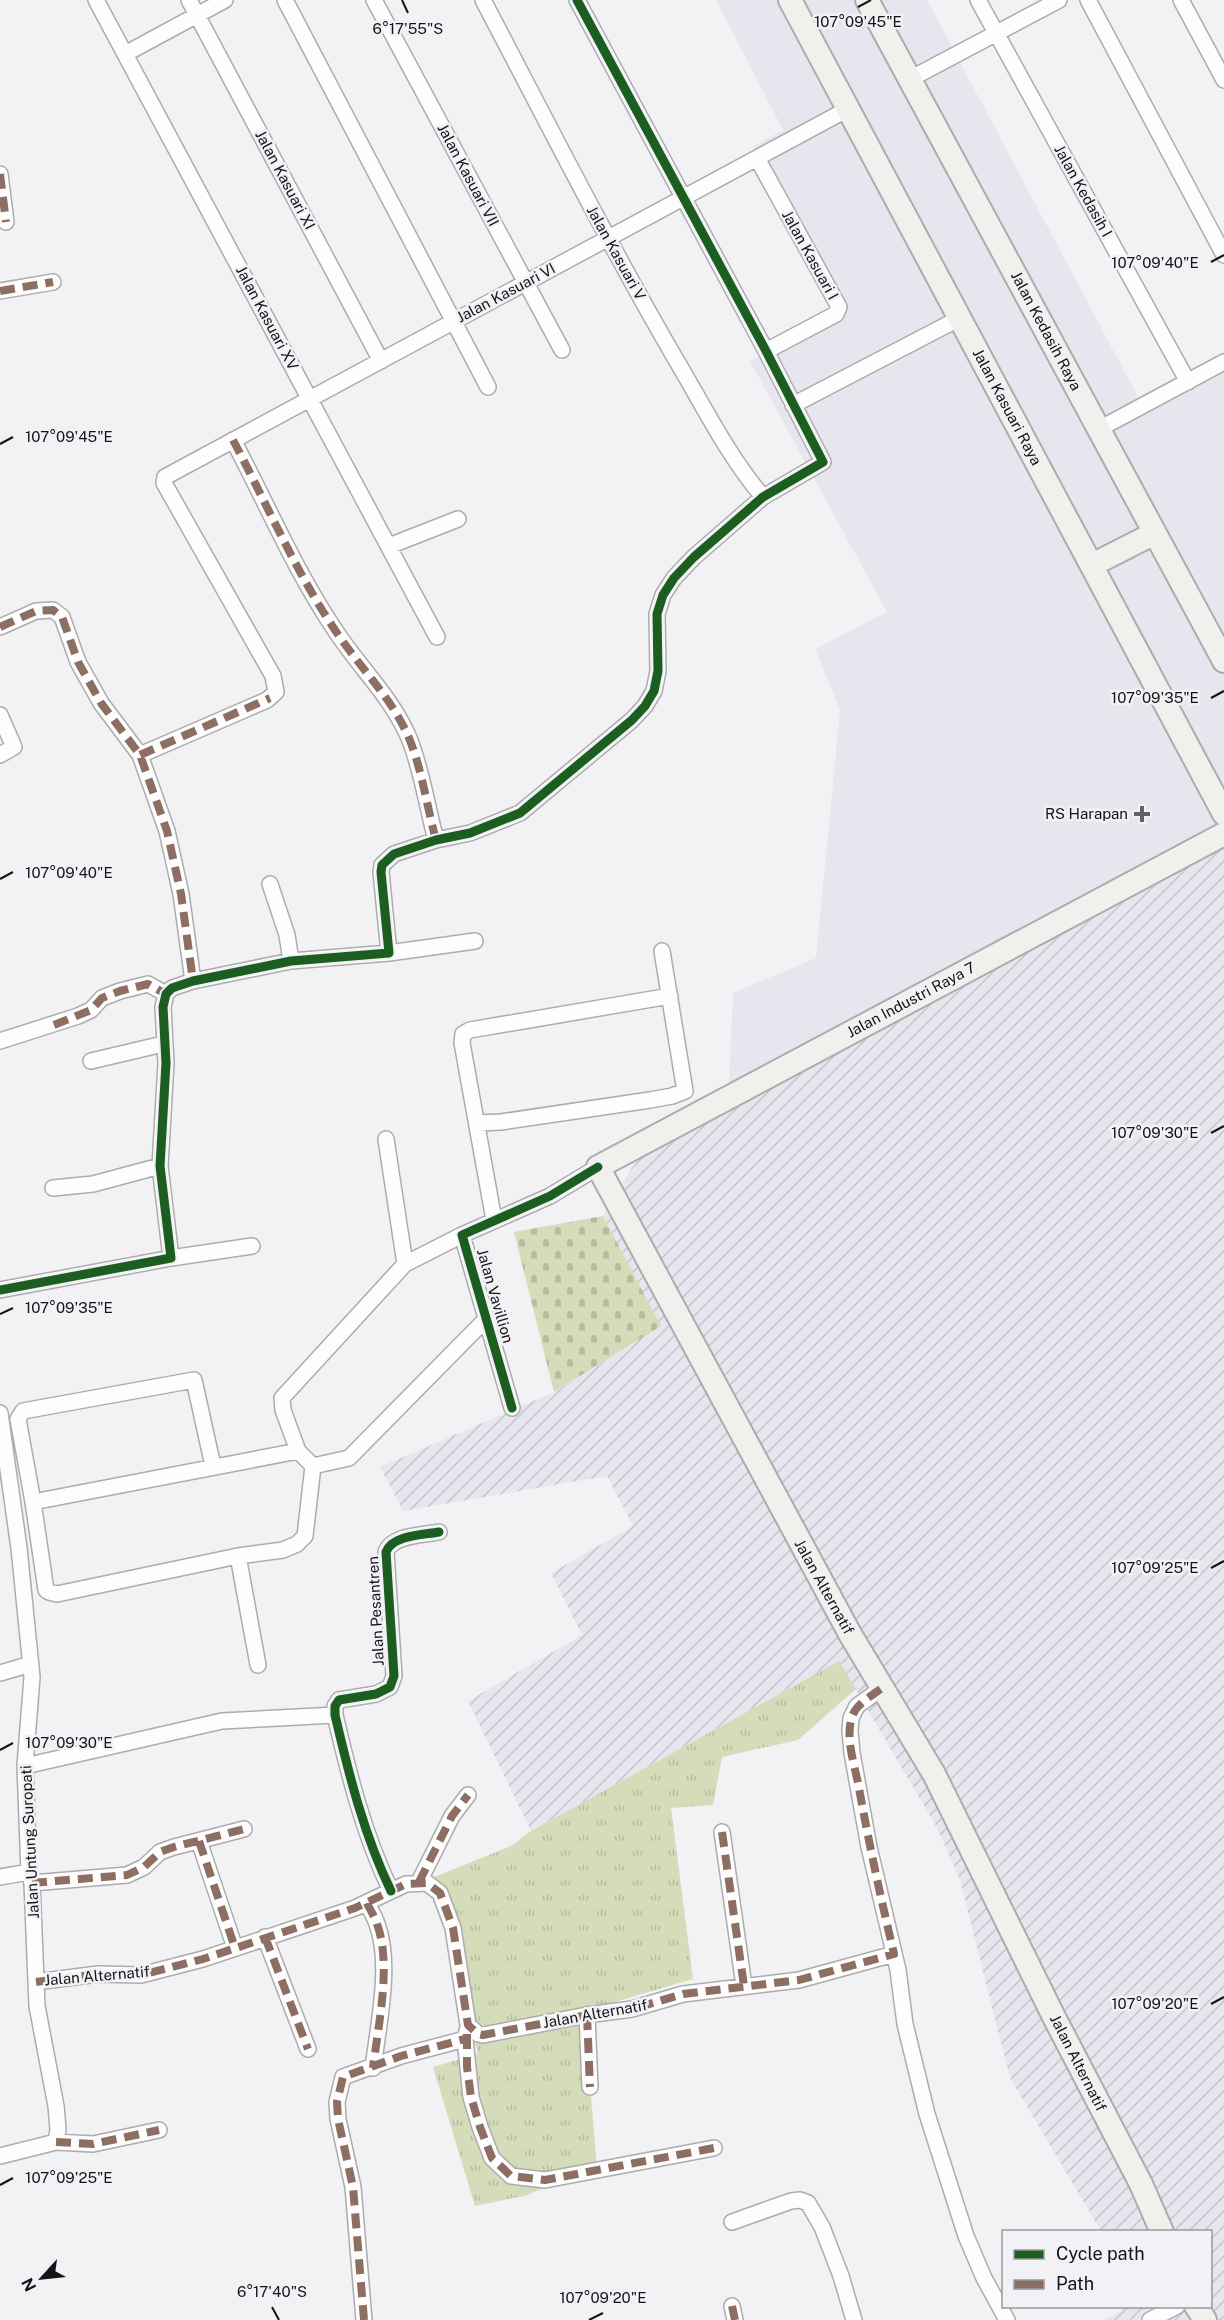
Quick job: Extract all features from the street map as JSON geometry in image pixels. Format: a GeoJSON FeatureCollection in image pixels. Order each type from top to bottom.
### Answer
{"type":"FeatureCollection","features":[{"type":"Feature","properties":{"kind":"street","name":"Jalan Kasuari XV"},"geometry":{"type":"LineString","coordinates":[[96,0],[437,637]]}},
{"type":"Feature","properties":{"kind":"street","name":"Jalan Kasuari XI"},"geometry":{"type":"LineString","coordinates":[[189,0],[381,361]]}},
{"type":"Feature","properties":{"kind":"street"},"geometry":{"type":"LineString","coordinates":[[125,54],[225,0]]}},
{"type":"Feature","properties":{"kind":"street"},"geometry":{"type":"LineString","coordinates":[[285,0],[488,387]]}},
{"type":"Feature","properties":{"kind":"street","name":"Jalan Kasuari VII"},"geometry":{"type":"LineString","coordinates":[[374,0],[562,350]]}},
{"type":"Feature","properties":{"kind":"street","name":"Jalan Kasuari V"},"geometry":{"type":"LineString","coordinates":[[483,0],[608,239],[735,460],[764,497]]}},
{"type":"Feature","properties":{"kind":"street"},"geometry":{"type":"LineString","coordinates":[[389,953],[382,865],[394,854],[436,840],[470,833],[520,813],[632,720],[645,706],[654,691],[658,671],[657,614],[663,595],[674,578],[694,557],[764,497],[822,462],[766,351],[576,0]]}},
{"type":"Feature","properties":{"kind":"street","name":"Jalan Kasuari Raya"},"geometry":{"type":"LineString","coordinates":[[790,0],[1224,814]]}},
{"type":"Feature","properties":{"kind":"street","name":"Jalan Kedasih Raya"},"geometry":{"type":"LineString","coordinates":[[867,0],[1224,661]]}},
{"type":"Feature","properties":{"kind":"street","name":"Jalan Kedasih I"},"geometry":{"type":"LineString","coordinates":[[978,0],[1188,382]]}},
{"type":"Feature","properties":{"kind":"street"},"geometry":{"type":"LineString","coordinates":[[910,79],[1059,0]]}},
{"type":"Feature","properties":{"kind":"street"},"geometry":{"type":"LineString","coordinates":[[1088,0],[1224,255]]}},
{"type":"Feature","properties":{"kind":"street"},"geometry":{"type":"LineString","coordinates":[[1181,0],[1224,80]]}},
{"type":"Feature","properties":{"kind":"street","name":"Jalan Kasuari VI"},"geometry":{"type":"LineString","coordinates":[[140,755],[267,700],[276,692],[273,676],[164,483],[165,477],[848,109]]}},
{"type":"Feature","properties":{"kind":"street","name":"Jalan Kasuari I"},"geometry":{"type":"LineString","coordinates":[[757,158],[839,309],[832,316],[766,351]]}},
{"type":"Feature","properties":{"kind":"street"},"geometry":{"type":"LineString","coordinates":[[0,174],[6,222]]}},
{"type":"Feature","properties":{"kind":"street"},"geometry":{"type":"LineString","coordinates":[[0,291],[53,282]]}},
{"type":"Feature","properties":{"kind":"street"},"geometry":{"type":"LineString","coordinates":[[793,405],[960,318]]}},
{"type":"Feature","properties":{"kind":"street"},"geometry":{"type":"LineString","coordinates":[[1099,429],[1224,362]]}},
{"type":"Feature","properties":{"kind":"street"},"geometry":{"type":"LineString","coordinates":[[233,440],[336,633],[390,702],[401,722],[415,758],[436,840]]}},
{"type":"Feature","properties":{"kind":"street"},"geometry":{"type":"LineString","coordinates":[[389,546],[458,519]]}},
{"type":"Feature","properties":{"kind":"street"},"geometry":{"type":"LineString","coordinates":[[1092,565],[1155,533]]}},
{"type":"Feature","properties":{"kind":"street"},"geometry":{"type":"LineString","coordinates":[[0,627],[36,610],[52,610],[63,617],[78,662],[96,693],[140,755],[167,831],[181,894],[193,981]]}},
{"type":"Feature","properties":{"kind":"street"},"geometry":{"type":"LineString","coordinates":[[0,715],[14,747],[0,755]]}},
{"type":"Feature","properties":{"kind":"street","name":"Jalan Industri Raya 7"},"geometry":{"type":"LineString","coordinates":[[598,1167],[1224,834]]}},
{"type":"Feature","properties":{"kind":"street"},"geometry":{"type":"LineString","coordinates":[[270,884],[287,935],[291,961]]}},
{"type":"Feature","properties":{"kind":"street"},"geometry":{"type":"LineString","coordinates":[[171,1257],[160,1166],[166,1064],[163,1007],[166,994],[172,988],[193,981],[291,961],[389,953],[475,941]]}},
{"type":"Feature","properties":{"kind":"street"},"geometry":{"type":"LineString","coordinates":[[477,1123],[501,1122],[650,1100],[684,1091],[662,951]]}},
{"type":"Feature","properties":{"kind":"street"},"geometry":{"type":"LineString","coordinates":[[0,1041],[54,1026],[78,1016],[91,1010],[102,998],[120,991],[148,984],[166,994]]}},
{"type":"Feature","properties":{"kind":"street"},"geometry":{"type":"LineString","coordinates":[[494,1220],[462,1043],[463,1034],[470,1030],[670,996]]}},
{"type":"Feature","properties":{"kind":"street"},"geometry":{"type":"LineString","coordinates":[[91,1061],[164,1044]]}},
{"type":"Feature","properties":{"kind":"street"},"geometry":{"type":"LineString","coordinates":[[386,1139],[405,1264]]}},
{"type":"Feature","properties":{"kind":"street"},"geometry":{"type":"LineString","coordinates":[[53,1188],[93,1184],[160,1166]]}},
{"type":"Feature","properties":{"kind":"street","name":"Jalan Vavillion"},"geometry":{"type":"LineString","coordinates":[[512,1408],[462,1235],[550,1196],[598,1167]]}},
{"type":"Feature","properties":{"kind":"street","name":"Jalan Alternatif"},"geometry":{"type":"LineString","coordinates":[[598,1167],[825,1588],[934,1774],[1054,2017],[1141,2184],[1161,2230]]}},
{"type":"Feature","properties":{"kind":"street"},"geometry":{"type":"LineString","coordinates":[[313,1466],[298,1451],[283,1410],[281,1401],[283,1395],[405,1264],[462,1235]]}},
{"type":"Feature","properties":{"kind":"street"},"geometry":{"type":"LineString","coordinates":[[0,1290],[171,1257],[252,1246]]}},
{"type":"Feature","properties":{"kind":"street"},"geometry":{"type":"LineString","coordinates":[[313,1466],[350,1458],[486,1319]]}},
{"type":"Feature","properties":{"kind":"street"},"geometry":{"type":"LineString","coordinates":[[213,1466],[194,1380],[25,1410],[18,1416],[18,1419],[33,1502],[44,1586],[52,1593],[238,1556],[283,1550],[305,1536],[313,1466]]}},
{"type":"Feature","properties":{"kind":"street","name":"Jalan Untung Suropati"},"geometry":{"type":"LineString","coordinates":[[0,1417],[19,1548],[31,1664],[25,1767],[30,1877],[37,2006],[56,2106],[58,2129],[56,2142]]}},
{"type":"Feature","properties":{"kind":"street"},"geometry":{"type":"LineString","coordinates":[[33,1502],[298,1451]]}},
{"type":"Feature","properties":{"kind":"street","name":"Jalan Pesantren"},"geometry":{"type":"LineString","coordinates":[[335,1715],[335,1706],[339,1700],[376,1694],[390,1688],[393,1682],[386,1569],[388,1547],[400,1539],[439,1532]]}},
{"type":"Feature","properties":{"kind":"street"},"geometry":{"type":"LineString","coordinates":[[238,1556],[258,1665]]}},
{"type":"Feature","properties":{"kind":"street"},"geometry":{"type":"LineString","coordinates":[[0,1672],[31,1664]]}},
{"type":"Feature","properties":{"kind":"street"},"geometry":{"type":"LineString","coordinates":[[882,1688],[857,1706],[851,1718],[850,1731],[871,1858],[894,1954],[905,2024],[927,2114],[966,2236],[984,2278],[1007,2320]]}},
{"type":"Feature","properties":{"kind":"street"},"geometry":{"type":"LineString","coordinates":[[25,1767],[222,1721],[335,1715],[354,1793],[375,1859],[391,1891]]}},
{"type":"Feature","properties":{"kind":"street"},"geometry":{"type":"LineString","coordinates":[[468,1795],[452,1816],[418,1882],[432,1886],[440,1893],[453,1928],[467,2032],[471,2097],[492,2158],[511,2176],[545,2180],[714,2148]]}},
{"type":"Feature","properties":{"kind":"street"},"geometry":{"type":"LineString","coordinates":[[0,1877],[127,1875],[144,1867],[160,1852],[244,1829]]}},
{"type":"Feature","properties":{"kind":"street"},"geometry":{"type":"LineString","coordinates":[[722,1832],[744,1986]]}},
{"type":"Feature","properties":{"kind":"street"},"geometry":{"type":"LineString","coordinates":[[199,1841],[235,1948]]}},
{"type":"Feature","properties":{"kind":"street","name":"Jalan Alternatif"},"geometry":{"type":"LineString","coordinates":[[36,1982],[98,1974],[141,1975],[203,1959],[367,1903],[406,1884],[418,1882]]}},
{"type":"Feature","properties":{"kind":"street"},"geometry":{"type":"LineString","coordinates":[[367,1903],[378,1925],[383,1970],[373,2067]]}},
{"type":"Feature","properties":{"kind":"street"},"geometry":{"type":"LineString","coordinates":[[265,1937],[308,2049]]}},
{"type":"Feature","properties":{"kind":"street","name":"Jalan Alternatif"},"geometry":{"type":"LineString","coordinates":[[467,2032],[483,2035],[587,2015],[632,2009],[683,1994],[799,1980],[894,1954]]}},
{"type":"Feature","properties":{"kind":"street"},"geometry":{"type":"LineString","coordinates":[[587,2015],[590,2087]]}},
{"type":"Feature","properties":{"kind":"street"},"geometry":{"type":"LineString","coordinates":[[364,2320],[353,2187],[338,2119],[337,2102],[343,2077],[467,2032]]}},
{"type":"Feature","properties":{"kind":"street"},"geometry":{"type":"LineString","coordinates":[[0,2156],[56,2142],[93,2144],[159,2130]]}},
{"type":"Feature","properties":{"kind":"street"},"geometry":{"type":"LineString","coordinates":[[732,2222],[791,2201],[800,2200],[808,2203],[822,2227],[841,2276],[854,2320]]}},
{"type":"Feature","properties":{"kind":"street"},"geometry":{"type":"LineString","coordinates":[[1150,2320],[1175,2308]]}},
{"type":"Feature","properties":{"kind":"shaded area"},"geometry":{"type":"Polygon","coordinates":[[[716,0],[927,0],[1146,412],[1224,369],[1224,843],[1188,867],[728,1104],[733,993],[816,958],[840,710],[815,649],[887,612],[750,361],[840,308],[753,147],[783,130],[716,0]]]}},
{"type":"Feature","properties":{"kind":"shaded area"},"geometry":{"type":"Polygon","coordinates":[[[1224,843],[1224,2320],[1104,2320],[1124,2308],[1212,2308],[1212,2230],[1100,2230],[1010,2078],[960,1880],[936,1826],[839,1661],[531,1831],[468,1701],[582,1635],[551,1573],[633,1526],[607,1476],[403,1511],[380,1467],[554,1392],[661,1326],[603,1216],[642,1151],[1188,867],[1224,843]]]}},
{"type":"Feature","properties":{"kind":"green space"},"geometry":{"type":"Polygon","coordinates":[[[603,1216],[661,1326],[554,1392],[514,1232],[603,1216]]]}},
{"type":"Feature","properties":{"kind":"green space"},"geometry":{"type":"Polygon","coordinates":[[[839,1661],[856,1689],[798,1740],[722,1757],[713,1805],[671,1808],[693,1979],[584,2011],[597,2167],[524,2196],[475,2206],[433,2067],[478,2054],[434,1877],[511,1846],[531,1831],[839,1661]]]}},
{"type":"Feature","properties":{"kind":"marked path"},"geometry":{"type":"LineString","coordinates":[[0,174],[6,222]]}},
{"type":"Feature","properties":{"kind":"marked path"},"geometry":{"type":"LineString","coordinates":[[0,291],[53,282]]}},
{"type":"Feature","properties":{"kind":"marked path"},"geometry":{"type":"LineString","coordinates":[[233,440],[322,610],[402,723],[417,763],[436,840]]}},
{"type":"Feature","properties":{"kind":"marked path"},"geometry":{"type":"LineString","coordinates":[[0,627],[36,611],[53,610],[62,617],[78,662],[101,703],[140,755],[167,831],[181,894],[193,981]]}},
{"type":"Feature","properties":{"kind":"marked path"},"geometry":{"type":"LineString","coordinates":[[140,755],[270,698]]}},
{"type":"Feature","properties":{"kind":"marked path"},"geometry":{"type":"LineString","coordinates":[[54,1025],[91,1010],[102,998],[120,991],[148,984],[166,994]]}},
{"type":"Feature","properties":{"kind":"marked path"},"geometry":{"type":"LineString","coordinates":[[36,1982],[98,1974],[141,1975],[203,1959],[355,1908],[406,1884],[427,1883],[440,1893],[453,1928],[468,2025],[478,2034],[483,2035],[587,2015],[632,2009],[683,1994],[799,1980],[894,1954],[871,1851],[850,1737],[851,1720],[855,1710],[882,1688]]}},
{"type":"Feature","properties":{"kind":"marked path"},"geometry":{"type":"LineString","coordinates":[[419,1882],[452,1816],[468,1795]]}},
{"type":"Feature","properties":{"kind":"marked path"},"geometry":{"type":"LineString","coordinates":[[32,1883],[127,1875],[144,1867],[160,1852],[244,1829]]}},
{"type":"Feature","properties":{"kind":"marked path"},"geometry":{"type":"LineString","coordinates":[[722,1832],[744,1986]]}},
{"type":"Feature","properties":{"kind":"marked path"},"geometry":{"type":"LineString","coordinates":[[199,1841],[235,1948]]}},
{"type":"Feature","properties":{"kind":"marked path"},"geometry":{"type":"LineString","coordinates":[[367,1903],[377,1924],[381,1940],[384,1976],[373,2068]]}},
{"type":"Feature","properties":{"kind":"marked path"},"geometry":{"type":"LineString","coordinates":[[265,1937],[308,2049]]}},
{"type":"Feature","properties":{"kind":"marked path"},"geometry":{"type":"LineString","coordinates":[[587,2015],[590,2087]]}},
{"type":"Feature","properties":{"kind":"marked path"},"geometry":{"type":"LineString","coordinates":[[467,2034],[467,2067],[471,2097],[480,2127],[492,2158],[511,2176],[545,2180],[714,2148]]}},
{"type":"Feature","properties":{"kind":"marked path"},"geometry":{"type":"LineString","coordinates":[[364,2320],[353,2187],[338,2119],[337,2102],[343,2077],[401,2056],[465,2039]]}},
{"type":"Feature","properties":{"kind":"marked path"},"geometry":{"type":"LineString","coordinates":[[56,2142],[93,2144],[159,2130]]}},
{"type":"Feature","properties":{"kind":"marked path"},"geometry":{"type":"LineString","coordinates":[[732,2306],[735,2320]]}},
{"type":"Feature","properties":{"kind":"cycle path"},"geometry":{"type":"LineString","coordinates":[[0,1290],[171,1258],[160,1166],[166,1063],[163,1007],[166,994],[172,988],[193,981],[291,961],[389,953],[382,865],[394,854],[436,840],[470,833],[520,813],[632,720],[645,706],[654,691],[658,671],[657,614],[663,595],[674,578],[694,557],[763,497],[823,462],[766,351],[577,0]]}},
{"type":"Feature","properties":{"kind":"cycle path"},"geometry":{"type":"LineString","coordinates":[[512,1408],[462,1235],[550,1196],[598,1167]]}},
{"type":"Feature","properties":{"kind":"cycle path"},"geometry":{"type":"LineString","coordinates":[[391,1891],[381,1870],[358,1805],[335,1715],[335,1706],[339,1700],[376,1694],[390,1687],[394,1676],[386,1552],[389,1546],[401,1539],[439,1532]]}},
{"type":"Feature","properties":{"kind":"place","name":"RS Harapan"},"geometry":{"type":"Point","coordinates":[1142,814]}}]}
